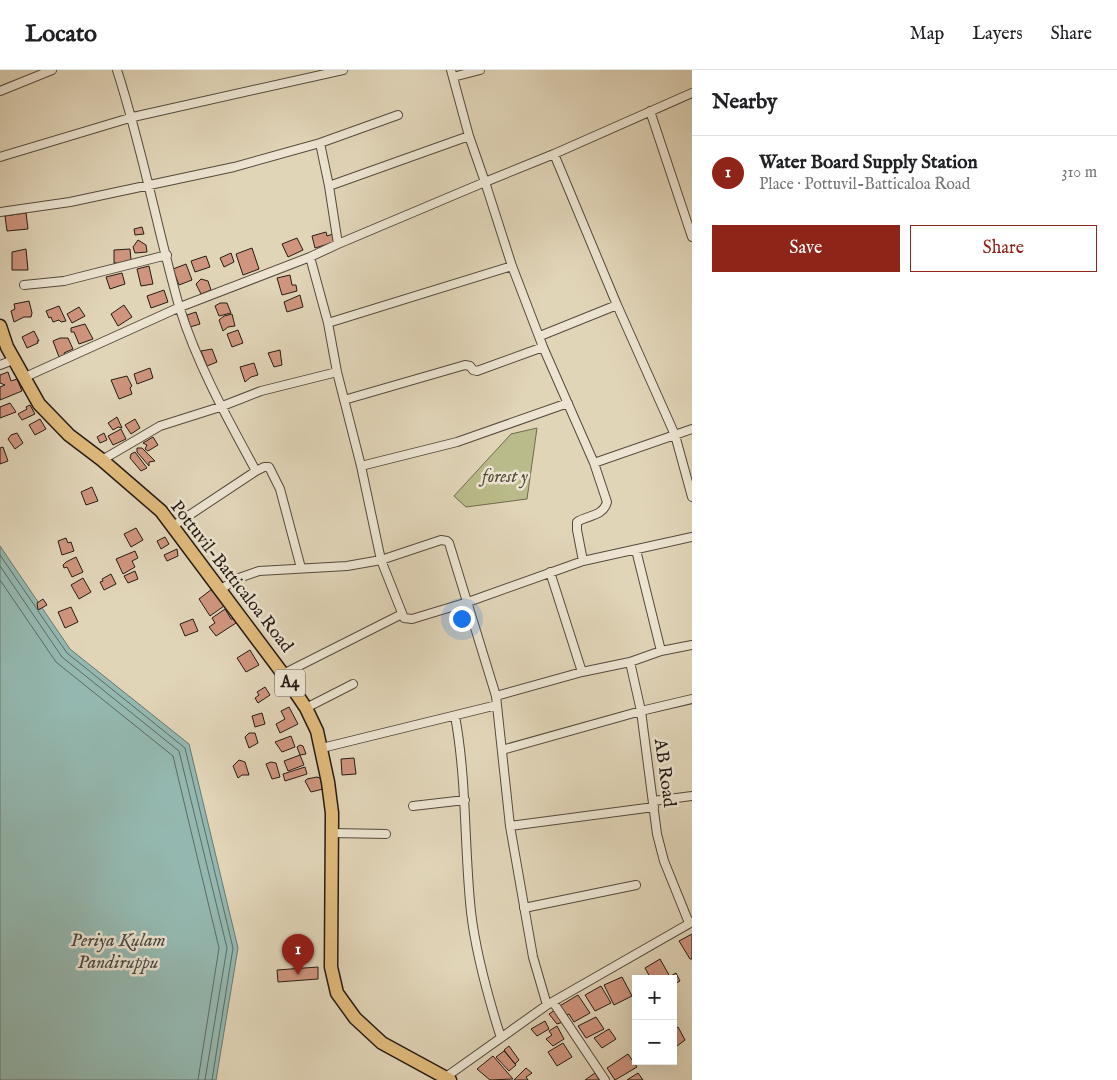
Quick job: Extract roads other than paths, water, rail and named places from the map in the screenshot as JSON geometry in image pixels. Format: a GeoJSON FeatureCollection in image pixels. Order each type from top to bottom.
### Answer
{"type":"FeatureCollection","features":[{"type":"Feature","properties":{"kind":"highway","name":"Pottuvil-Batticaloa Road"},"geometry":{"type":"LineString","coordinates":[[0,326],[7,348],[39,404],[69,435],[102,460],[160,511],[284,674],[306,708],[317,731],[322,748],[332,813],[331,968],[337,993],[354,1018],[382,1043],[446,1079]]}},
{"type":"Feature","properties":{"kind":"street"},"geometry":{"type":"LineString","coordinates":[[0,91],[52,70]]}},
{"type":"Feature","properties":{"kind":"street"},"geometry":{"type":"LineString","coordinates":[[117,70],[132,117],[180,307],[188,331],[220,407],[256,471]]}},
{"type":"Feature","properties":{"kind":"street"},"geometry":{"type":"LineString","coordinates":[[0,157],[132,117],[343,70]]}},
{"type":"Feature","properties":{"kind":"street"},"geometry":{"type":"LineString","coordinates":[[480,70],[452,74],[469,136],[512,266],[543,347],[594,462],[607,505],[598,514],[578,520],[577,522],[576,530],[583,561]]}},
{"type":"Feature","properties":{"kind":"street"},"geometry":{"type":"LineString","coordinates":[[23,378],[180,307],[310,257],[554,154],[692,93]]}},
{"type":"Feature","properties":{"kind":"street"},"geometry":{"type":"LineString","coordinates":[[650,111],[692,237]]}},
{"type":"Feature","properties":{"kind":"street"},"geometry":{"type":"LineString","coordinates":[[0,212],[70,202],[234,167],[320,143],[398,115]]}},
{"type":"Feature","properties":{"kind":"street"},"geometry":{"type":"LineString","coordinates":[[330,186],[469,136]]}},
{"type":"Feature","properties":{"kind":"street"},"geometry":{"type":"LineString","coordinates":[[320,143],[330,186],[338,244]]}},
{"type":"Feature","properties":{"kind":"street"},"geometry":{"type":"LineString","coordinates":[[554,154],[617,305],[676,435],[692,497]]}},
{"type":"Feature","properties":{"kind":"street"},"geometry":{"type":"LineString","coordinates":[[24,285],[64,281],[167,255]]}},
{"type":"Feature","properties":{"kind":"street"},"geometry":{"type":"LineString","coordinates":[[310,257],[328,323],[337,372],[361,466],[381,560],[404,618],[412,619],[468,602],[583,561],[692,537]]}},
{"type":"Feature","properties":{"kind":"street"},"geometry":{"type":"LineString","coordinates":[[328,323],[512,266]]}},
{"type":"Feature","properties":{"kind":"street"},"geometry":{"type":"LineString","coordinates":[[540,336],[617,305]]}},
{"type":"Feature","properties":{"kind":"street"},"geometry":{"type":"LineString","coordinates":[[344,400],[465,365],[478,371],[543,347]]}},
{"type":"Feature","properties":{"kind":"street"},"geometry":{"type":"LineString","coordinates":[[0,365],[13,360]]}},
{"type":"Feature","properties":{"kind":"street"},"geometry":{"type":"LineString","coordinates":[[102,460],[160,426],[220,407],[261,391],[337,372]]}},
{"type":"Feature","properties":{"kind":"street"},"geometry":{"type":"LineString","coordinates":[[361,466],[457,442],[568,402]]}},
{"type":"Feature","properties":{"kind":"street"},"geometry":{"type":"LineString","coordinates":[[594,462],[692,429]]}},
{"type":"Feature","properties":{"kind":"street"},"geometry":{"type":"LineString","coordinates":[[173,526],[256,471],[269,467],[280,489],[301,568]]}},
{"type":"Feature","properties":{"kind":"street"},"geometry":{"type":"LineString","coordinates":[[220,590],[236,579],[259,571],[347,566],[381,560],[441,540],[450,543],[496,696],[510,826],[533,958],[550,1004],[605,1080]]}},
{"type":"Feature","properties":{"kind":"street"},"geometry":{"type":"LineString","coordinates":[[636,550],[661,651]]}},
{"type":"Feature","properties":{"kind":"street"},"geometry":{"type":"LineString","coordinates":[[550,572],[582,672]]}},
{"type":"Feature","properties":{"kind":"street"},"geometry":{"type":"LineString","coordinates":[[284,674],[402,614]]}},
{"type":"Feature","properties":{"kind":"street"},"geometry":{"type":"LineString","coordinates":[[496,696],[582,672],[630,662],[661,651],[692,645]]}},
{"type":"Feature","properties":{"kind":"street","name":"AB Road"},"geometry":{"type":"LineString","coordinates":[[630,662],[641,712],[657,834],[664,861],[690,922]]}},
{"type":"Feature","properties":{"kind":"street"},"geometry":{"type":"LineString","coordinates":[[306,708],[353,684]]}},
{"type":"Feature","properties":{"kind":"street"},"geometry":{"type":"LineString","coordinates":[[502,750],[692,699]]}},
{"type":"Feature","properties":{"kind":"street"},"geometry":{"type":"LineString","coordinates":[[322,748],[497,705]]}},
{"type":"Feature","properties":{"kind":"street"},"geometry":{"type":"LineString","coordinates":[[455,716],[460,743],[465,800],[472,914],[491,1006],[501,1038]]}},
{"type":"Feature","properties":{"kind":"street"},"geometry":{"type":"LineString","coordinates":[[510,826],[654,804],[692,796]]}},
{"type":"Feature","properties":{"kind":"street"},"geometry":{"type":"LineString","coordinates":[[413,806],[465,800]]}},
{"type":"Feature","properties":{"kind":"street"},"geometry":{"type":"LineString","coordinates":[[332,833],[386,834]]}},
{"type":"Feature","properties":{"kind":"street"},"geometry":{"type":"LineString","coordinates":[[524,908],[636,885]]}},
{"type":"Feature","properties":{"kind":"street"},"geometry":{"type":"LineString","coordinates":[[446,1079],[550,1004],[690,922]]}},
{"type":"Feature","properties":{"kind":"water","name":"Periya Kulam Pandiruppu"},"geometry":{"type":"Polygon","coordinates":[[[0,546],[70,649],[189,744],[238,948],[216,1080],[0,1080],[0,546]]]}},
{"type":"Feature","properties":{"kind":"place","name":"Water Board Supply Station"},"geometry":{"type":"Point","coordinates":[298,975]}},
{"type":"Feature","properties":{"kind":"park label","name":"forest y"},"geometry":{"type":"Point","coordinates":[505,477]}}]}
